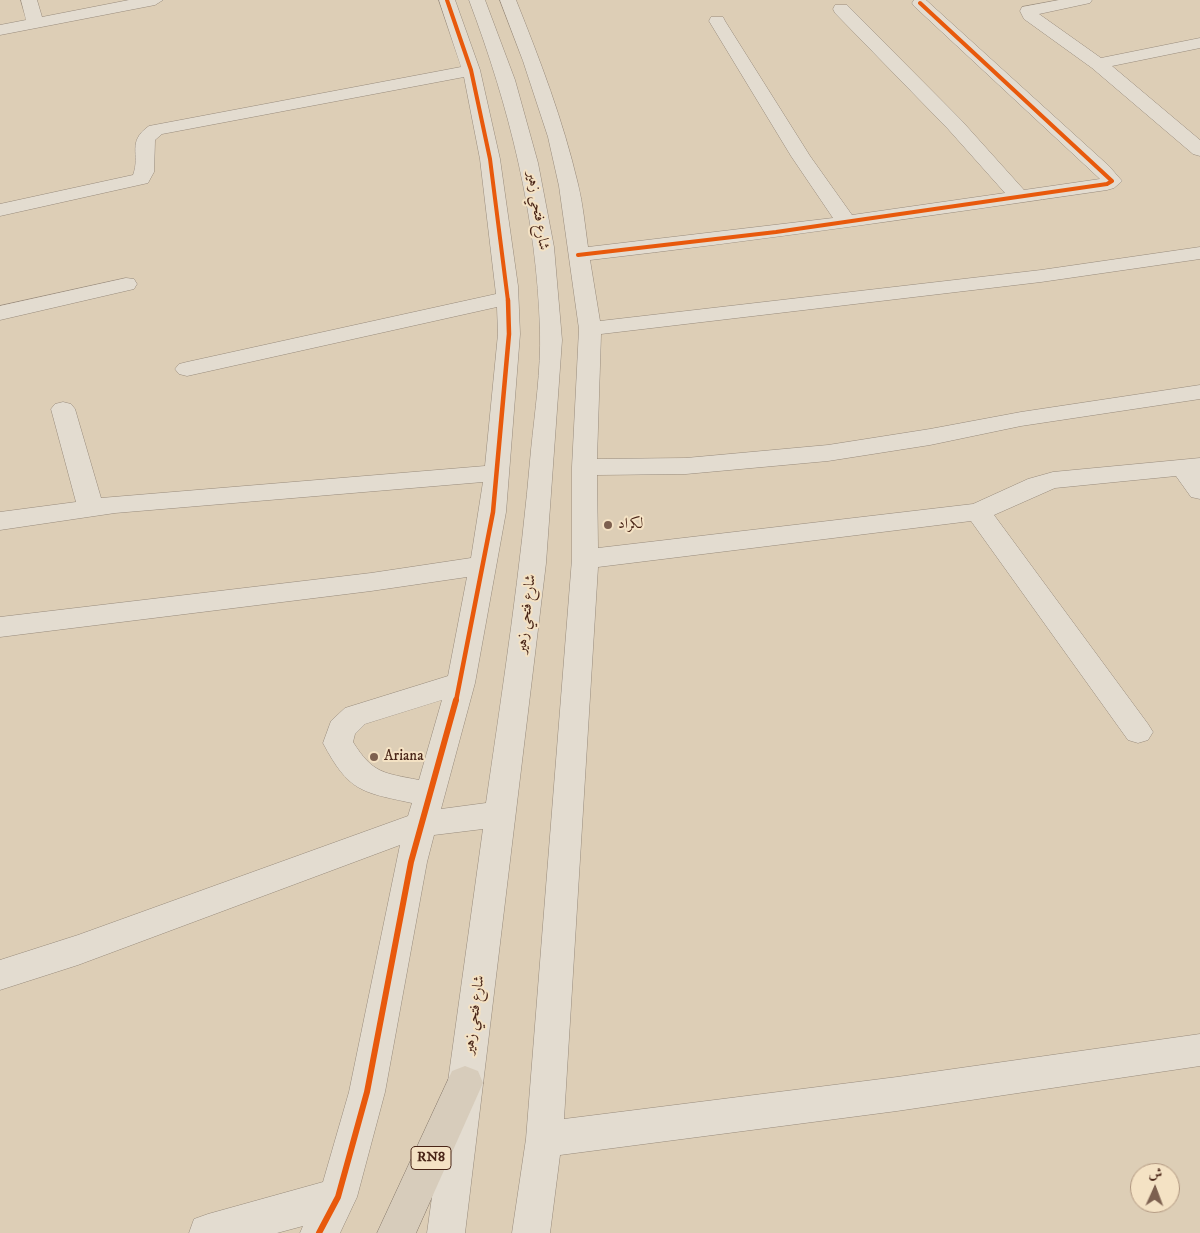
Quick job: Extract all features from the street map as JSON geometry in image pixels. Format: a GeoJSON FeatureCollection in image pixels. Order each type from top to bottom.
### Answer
{"type":"FeatureCollection","features":[{"type":"Feature","properties":{"kind":"highway","name":"RN8"},"geometry":{"type":"LineString","coordinates":[[396,1233],[465,1083]]}},
{"type":"Feature","properties":{"kind":"street"},"geometry":{"type":"LineString","coordinates":[[29,0],[35,22]]}},
{"type":"Feature","properties":{"kind":"street"},"geometry":{"type":"LineString","coordinates":[[0,30],[154,0]]}},
{"type":"Feature","properties":{"kind":"street"},"geometry":{"type":"LineString","coordinates":[[319,1233],[338,1197],[368,1092],[411,862],[461,683],[493,512],[509,334],[508,298],[496,202],[471,70],[447,0]]}},
{"type":"Feature","properties":{"kind":"street","name":"شارع فتحي زهير"},"geometry":{"type":"LineString","coordinates":[[446,1233],[502,814],[543,472],[551,333],[544,258],[529,157],[518,115],[477,0]]}},
{"type":"Feature","properties":{"kind":"street"},"geometry":{"type":"LineString","coordinates":[[508,0],[532,61],[557,137],[569,186],[590,329],[584,467],[585,559],[544,1140],[531,1233]]}},
{"type":"Feature","properties":{"kind":"street"},"geometry":{"type":"LineString","coordinates":[[1084,0],[1028,11],[1030,15],[1098,64],[1200,150]]}},
{"type":"Feature","properties":{"kind":"street"},"geometry":{"type":"LineString","coordinates":[[578,254],[776,232],[845,220],[1107,184],[1112,181],[920,3]]}},
{"type":"Feature","properties":{"kind":"street"},"geometry":{"type":"LineString","coordinates":[[841,9],[954,125],[1020,197]]}},
{"type":"Feature","properties":{"kind":"street"},"geometry":{"type":"LineString","coordinates":[[718,21],[801,156],[845,220]]}},
{"type":"Feature","properties":{"kind":"street"},"geometry":{"type":"LineString","coordinates":[[1098,64],[1200,44]]}},
{"type":"Feature","properties":{"kind":"street"},"geometry":{"type":"LineString","coordinates":[[0,210],[127,184],[142,179],[145,171],[144,139],[147,134],[156,130],[471,70]]}},
{"type":"Feature","properties":{"kind":"street"},"geometry":{"type":"LineString","coordinates":[[1181,133],[1200,130]]}},
{"type":"Feature","properties":{"kind":"street"},"geometry":{"type":"LineString","coordinates":[[590,329],[1041,276],[1200,253]]}},
{"type":"Feature","properties":{"kind":"street"},"geometry":{"type":"LineString","coordinates":[[0,313],[126,284]]}},
{"type":"Feature","properties":{"kind":"street"},"geometry":{"type":"LineString","coordinates":[[187,369],[508,298]]}},
{"type":"Feature","properties":{"kind":"street"},"geometry":{"type":"LineString","coordinates":[[584,467],[686,466],[828,453],[930,437],[1021,419],[1200,392]]}},
{"type":"Feature","properties":{"kind":"street"},"geometry":{"type":"LineString","coordinates":[[63,409],[91,509]]}},
{"type":"Feature","properties":{"kind":"street"},"geometry":{"type":"LineString","coordinates":[[585,559],[978,512],[1037,485],[1053,480],[1192,468],[1200,491]]}},
{"type":"Feature","properties":{"kind":"street"},"geometry":{"type":"LineString","coordinates":[[0,520],[91,509],[497,473]]}},
{"type":"Feature","properties":{"kind":"street"},"geometry":{"type":"LineString","coordinates":[[978,512],[1138,732]]}},
{"type":"Feature","properties":{"kind":"street"},"geometry":{"type":"LineString","coordinates":[[0,627],[361,583],[482,566]]}},
{"type":"Feature","properties":{"kind":"street"},"geometry":{"type":"LineString","coordinates":[[461,683],[356,716],[341,729],[338,743],[351,764],[371,782],[426,810],[502,814]]}},
{"type":"Feature","properties":{"kind":"street"},"geometry":{"type":"LineString","coordinates":[[0,975],[78,950],[426,810]]}},
{"type":"Feature","properties":{"kind":"street"},"geometry":{"type":"LineString","coordinates":[[544,1140],[897,1094],[1200,1050]]}},
{"type":"Feature","properties":{"kind":"street"},"geometry":{"type":"LineString","coordinates":[[208,1233],[338,1197]]}},
{"type":"Feature","properties":{"kind":"cycle path"},"geometry":{"type":"LineString","coordinates":[[319,1233],[338,1197],[367,1092],[411,862],[461,683],[493,512],[509,334],[507,286],[490,159],[471,70],[447,0]]}},
{"type":"Feature","properties":{"kind":"cycle path"},"geometry":{"type":"LineString","coordinates":[[578,255],[776,232],[1107,184],[1112,181],[920,3]]}},
{"type":"Feature","properties":{"kind":"place","name":"لكراد"},"geometry":{"type":"Point","coordinates":[608,525]}},
{"type":"Feature","properties":{"kind":"place","name":"Ariana"},"geometry":{"type":"Point","coordinates":[374,757]}}]}
